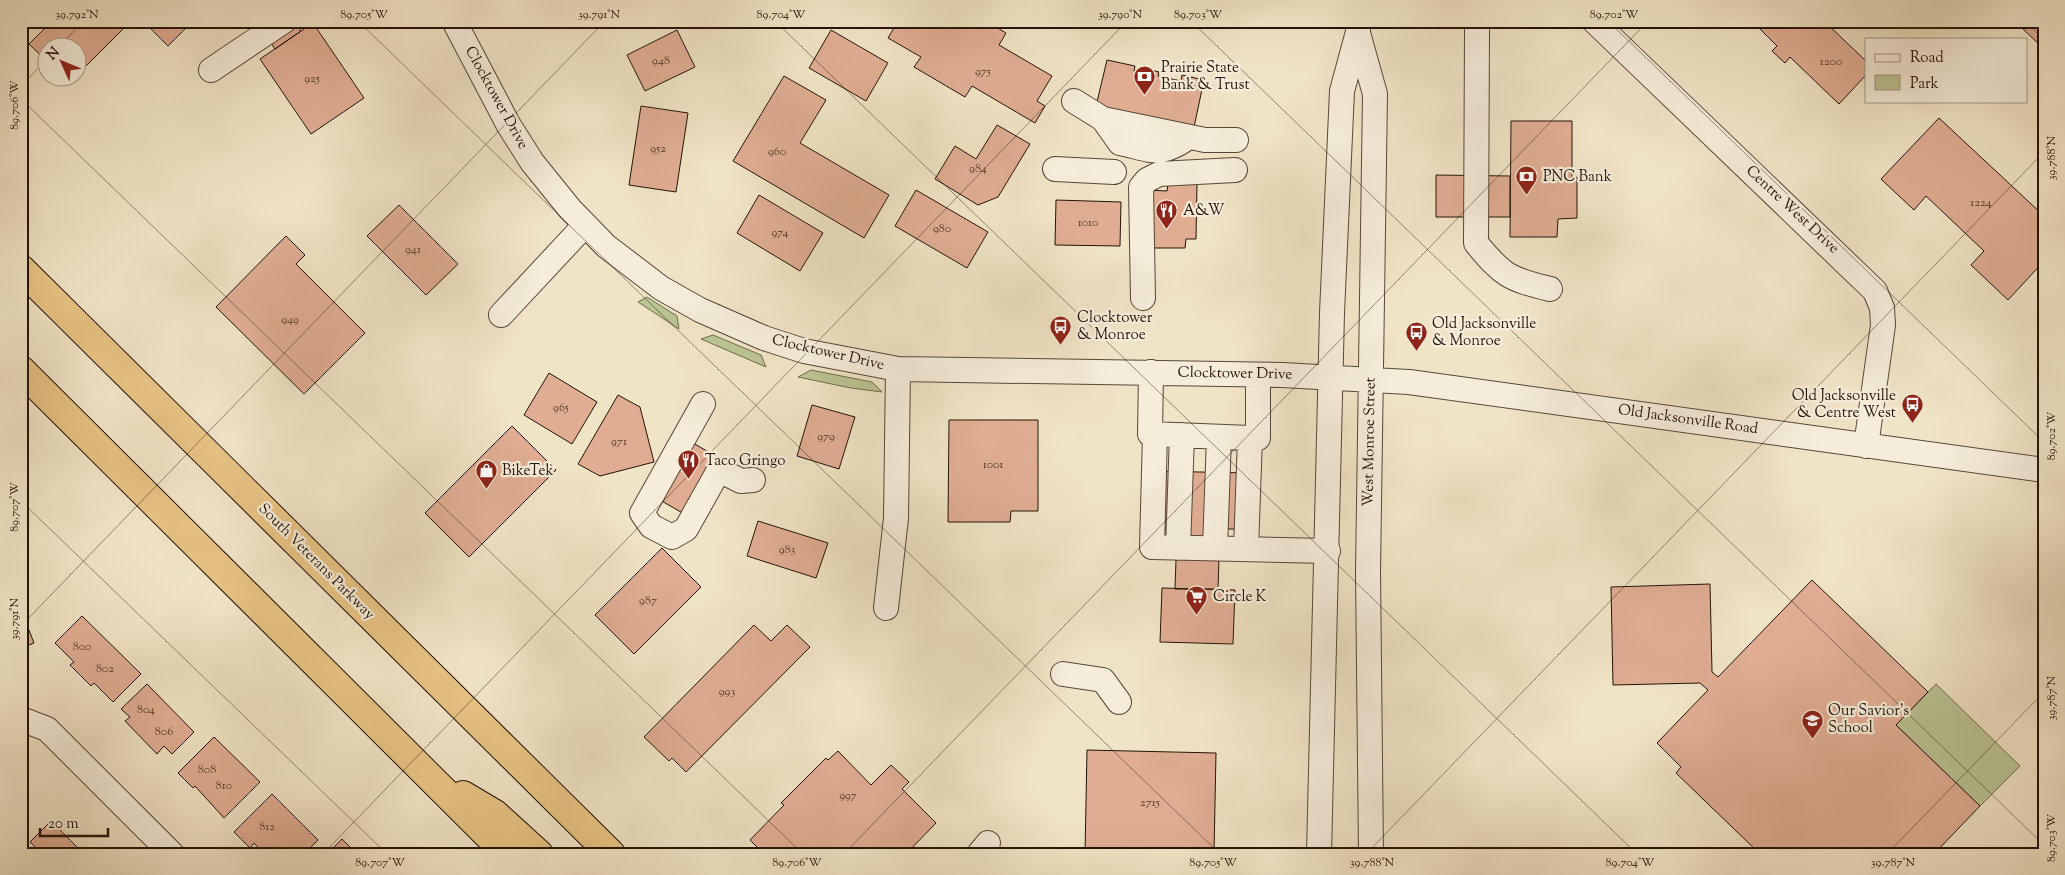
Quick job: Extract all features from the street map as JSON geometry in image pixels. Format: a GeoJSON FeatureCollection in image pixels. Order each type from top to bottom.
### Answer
{"type":"FeatureCollection","features":[{"type":"Feature","properties":{"kind":"highway","name":"South Veterans Parkway"},"geometry":{"type":"LineString","coordinates":[[21,269],[611,854]]}},
{"type":"Feature","properties":{"kind":"highway"},"geometry":{"type":"LineString","coordinates":[[21,370],[422,769],[498,848]]}},
{"type":"Feature","properties":{"kind":"highway"},"geometry":{"type":"LineString","coordinates":[[422,769],[495,814],[539,854]]}},
{"type":"Feature","properties":{"kind":"street"},"geometry":{"type":"LineString","coordinates":[[211,70],[284,21]]}},
{"type":"Feature","properties":{"kind":"street","name":"Clocktower Drive"},"geometry":{"type":"LineString","coordinates":[[454,21],[512,132],[553,189],[585,225],[624,261],[661,288],[722,321],[804,351],[898,369],[1331,376]]}},
{"type":"Feature","properties":{"kind":"street","name":"Centre West Drive"},"geometry":{"type":"LineString","coordinates":[[1594,21],[1875,291],[1882,308],[1883,325],[1866,446]]}},
{"type":"Feature","properties":{"kind":"street","name":"West Monroe Street"},"geometry":{"type":"LineString","coordinates":[[1319,854],[1331,376],[1342,91],[1358,27]]}},
{"type":"Feature","properties":{"kind":"street","name":"West Monroe Street"},"geometry":{"type":"LineString","coordinates":[[1358,27],[1375,94],[1368,572],[1371,854]]}},
{"type":"Feature","properties":{"kind":"street"},"geometry":{"type":"LineString","coordinates":[[1477,30],[1476,244],[1494,265],[1515,281],[1550,289]]}},
{"type":"Feature","properties":{"kind":"street"},"geometry":{"type":"LineString","coordinates":[[1074,101],[1103,119],[1205,140],[1236,140]]}},
{"type":"Feature","properties":{"kind":"street"},"geometry":{"type":"LineString","coordinates":[[1056,169],[1114,172]]}},
{"type":"Feature","properties":{"kind":"street"},"geometry":{"type":"LineString","coordinates":[[1143,298],[1141,187],[1147,180],[1159,174],[1235,170]]}},
{"type":"Feature","properties":{"kind":"street"},"geometry":{"type":"LineString","coordinates":[[500,315],[585,225]]}},
{"type":"Feature","properties":{"kind":"street","name":"Clocktower Drive"},"geometry":{"type":"LineString","coordinates":[[886,608],[896,518],[898,369]]}},
{"type":"Feature","properties":{"kind":"street"},"geometry":{"type":"LineString","coordinates":[[1151,372],[1150,434],[1250,438],[1258,438],[1258,374]]}},
{"type":"Feature","properties":{"kind":"street","name":"Old Jacksonville Road"},"geometry":{"type":"LineString","coordinates":[[1331,376],[1371,379],[2044,470]]}},
{"type":"Feature","properties":{"kind":"street"},"geometry":{"type":"LineString","coordinates":[[703,404],[642,513],[646,520],[651,526],[672,537],[686,529],[719,470],[741,481],[753,480]]}},
{"type":"Feature","properties":{"kind":"street"},"geometry":{"type":"LineString","coordinates":[[1156,434],[1152,547],[1328,551]]}},
{"type":"Feature","properties":{"kind":"street"},"geometry":{"type":"LineString","coordinates":[[1178,548],[1182,435]]}},
{"type":"Feature","properties":{"kind":"street"},"geometry":{"type":"LineString","coordinates":[[1215,548],[1219,437]]}},
{"type":"Feature","properties":{"kind":"street"},"geometry":{"type":"LineString","coordinates":[[1246,549],[1250,438]]}},
{"type":"Feature","properties":{"kind":"street"},"geometry":{"type":"LineString","coordinates":[[1063,674],[1103,680],[1119,702]]}},
{"type":"Feature","properties":{"kind":"street"},"geometry":{"type":"LineString","coordinates":[[27,721],[47,729],[172,854]]}},
{"type":"Feature","properties":{"kind":"green space"},"geometry":{"type":"Polygon","coordinates":[[[647,297],[677,316],[679,329],[638,302],[647,297]]]}},
{"type":"Feature","properties":{"kind":"green space"},"geometry":{"type":"Polygon","coordinates":[[[713,335],[761,355],[766,367],[701,339],[713,335]]]}},
{"type":"Feature","properties":{"kind":"green space"},"geometry":{"type":"Polygon","coordinates":[[[811,370],[872,382],[882,392],[851,388],[798,377],[811,370]]]}},
{"type":"Feature","properties":{"kind":"green space"},"geometry":{"type":"Polygon","coordinates":[[[1936,684],[2020,766],[1980,806],[1896,725],[1936,684]]]}},
{"type":"Feature","properties":{"kind":"building"},"geometry":{"type":"Polygon","coordinates":[[[52,21],[131,21],[88,64],[88,38],[38,38],[38,53],[29,44],[52,21]]]}},
{"type":"Feature","properties":{"kind":"building"},"geometry":{"type":"Polygon","coordinates":[[[143,21],[193,21],[168,46],[143,21]]]}},
{"type":"Feature","properties":{"kind":"building"},"geometry":{"type":"Polygon","coordinates":[[[294,21],[301,31],[275,49],[257,22],[294,21]]]}},
{"type":"Feature","properties":{"kind":"building"},"geometry":{"type":"Polygon","coordinates":[[[898,21],[986,21],[1006,33],[999,45],[1052,76],[1037,101],[1045,106],[1035,123],[972,86],[965,97],[914,67],[921,57],[888,38],[898,21]]]}},
{"type":"Feature","properties":{"kind":"building"},"geometry":{"type":"Polygon","coordinates":[[[1762,21],[1824,21],[1865,60],[1865,76],[1839,104],[1790,57],[1785,63],[1772,51],[1777,46],[1757,26],[1762,21]]]}},
{"type":"Feature","properties":{"kind":"building"},"geometry":{"type":"Polygon","coordinates":[[[2029,21],[2044,21],[2044,49],[2022,28],[2029,21]]]}},
{"type":"Feature","properties":{"kind":"building"},"geometry":{"type":"Polygon","coordinates":[[[313,23],[364,98],[311,134],[260,59],[313,23]]]}},
{"type":"Feature","properties":{"kind":"building"},"geometry":{"type":"Polygon","coordinates":[[[677,30],[695,67],[645,91],[627,55],[677,30]]]}},
{"type":"Feature","properties":{"kind":"building"},"geometry":{"type":"Polygon","coordinates":[[[831,30],[888,63],[866,101],[809,68],[831,30]]]}},
{"type":"Feature","properties":{"kind":"building"},"geometry":{"type":"Polygon","coordinates":[[[1107,60],[1135,66],[1134,71],[1145,73],[1146,69],[1159,72],[1158,76],[1181,81],[1182,75],[1204,80],[1194,127],[1096,106],[1107,60]]]}},
{"type":"Feature","properties":{"kind":"building"},"geometry":{"type":"Polygon","coordinates":[[[784,76],[826,100],[800,143],[889,195],[864,238],[733,161],[784,76]]]}},
{"type":"Feature","properties":{"kind":"building"},"geometry":{"type":"Polygon","coordinates":[[[641,106],[688,113],[676,192],[629,185],[641,106]]]}},
{"type":"Feature","properties":{"kind":"building"},"geometry":{"type":"Polygon","coordinates":[[[1939,118],[2044,216],[2044,261],[2008,300],[1971,265],[1984,251],[1926,196],[1914,210],[1881,179],[1939,118]]]}},
{"type":"Feature","properties":{"kind":"building"},"geometry":{"type":"Polygon","coordinates":[[[1511,121],[1572,121],[1572,178],[1577,177],[1577,218],[1558,219],[1557,237],[1510,237],[1511,121]]]}},
{"type":"Feature","properties":{"kind":"building"},"geometry":{"type":"Polygon","coordinates":[[[997,125],[1030,144],[998,197],[978,205],[935,179],[955,146],[976,159],[997,125]]]}},
{"type":"Feature","properties":{"kind":"building"},"geometry":{"type":"Polygon","coordinates":[[[1436,175],[1510,176],[1510,217],[1436,217],[1436,175]]]}},
{"type":"Feature","properties":{"kind":"building"},"geometry":{"type":"Polygon","coordinates":[[[1168,183],[1197,184],[1196,239],[1186,239],[1185,248],[1147,248],[1148,190],[1167,191],[1168,183]]]}},
{"type":"Feature","properties":{"kind":"building"},"geometry":{"type":"Polygon","coordinates":[[[916,190],[988,232],[967,268],[895,226],[916,190]]]}},
{"type":"Feature","properties":{"kind":"building"},"geometry":{"type":"Polygon","coordinates":[[[759,195],[823,233],[800,271],[737,233],[759,195]]]}},
{"type":"Feature","properties":{"kind":"building"},"geometry":{"type":"Polygon","coordinates":[[[1056,200],[1121,202],[1120,246],[1055,245],[1056,200]]]}},
{"type":"Feature","properties":{"kind":"building"},"geometry":{"type":"Polygon","coordinates":[[[399,205],[458,264],[426,295],[367,236],[399,205]]]}},
{"type":"Feature","properties":{"kind":"building"},"geometry":{"type":"Polygon","coordinates":[[[286,236],[305,255],[296,264],[365,333],[304,394],[216,307],[286,236]]]}},
{"type":"Feature","properties":{"kind":"building"},"geometry":{"type":"Polygon","coordinates":[[[549,373],[597,402],[572,444],[524,415],[549,373]]]}},
{"type":"Feature","properties":{"kind":"building"},"geometry":{"type":"Polygon","coordinates":[[[618,395],[640,407],[654,462],[600,476],[578,464],[618,395]]]}},
{"type":"Feature","properties":{"kind":"building"},"geometry":{"type":"Polygon","coordinates":[[[812,405],[855,417],[839,469],[797,456],[812,405]]]}},
{"type":"Feature","properties":{"kind":"building"},"geometry":{"type":"Polygon","coordinates":[[[949,420],[1038,420],[1038,511],[1011,511],[1010,522],[948,522],[949,420]]]}},
{"type":"Feature","properties":{"kind":"building"},"geometry":{"type":"Polygon","coordinates":[[[512,426],[556,470],[469,557],[425,513],[512,426]]]}},
{"type":"Feature","properties":{"kind":"building"},"geometry":{"type":"Polygon","coordinates":[[[693,443],[719,458],[686,515],[660,500],[693,443]]]}},
{"type":"Feature","properties":{"kind":"building"},"geometry":{"type":"Polygon","coordinates":[[[1150,471],[1250,473],[1249,529],[1220,529],[1218,589],[1175,589],[1177,530],[1148,529],[1150,471]]]}},
{"type":"Feature","properties":{"kind":"building"},"geometry":{"type":"Polygon","coordinates":[[[758,521],[828,543],[816,578],[747,556],[758,521]]]}},
{"type":"Feature","properties":{"kind":"building"},"geometry":{"type":"Polygon","coordinates":[[[662,548],[701,587],[634,654],[595,615],[662,548]]]}},
{"type":"Feature","properties":{"kind":"building"},"geometry":{"type":"Polygon","coordinates":[[[1812,580],[1928,692],[1896,725],[1980,806],[1934,854],[1760,854],[1676,773],[1681,767],[1657,743],[1708,690],[1700,683],[1613,685],[1611,587],[1710,584],[1712,672],[1718,677],[1812,580]]]}},
{"type":"Feature","properties":{"kind":"building"},"geometry":{"type":"Polygon","coordinates":[[[1162,588],[1235,590],[1233,644],[1160,642],[1162,588]]]}},
{"type":"Feature","properties":{"kind":"building"},"geometry":{"type":"Polygon","coordinates":[[[21,610],[34,643],[22,648],[24,654],[21,655],[21,610]]]}},
{"type":"Feature","properties":{"kind":"building"},"geometry":{"type":"Polygon","coordinates":[[[82,616],[141,674],[113,702],[94,683],[91,686],[70,665],[74,662],[55,643],[82,616]]]}},
{"type":"Feature","properties":{"kind":"building"},"geometry":{"type":"Polygon","coordinates":[[[754,625],[771,641],[787,625],[810,647],[686,772],[672,758],[669,761],[644,737],[754,625]]]}},
{"type":"Feature","properties":{"kind":"building"},"geometry":{"type":"Polygon","coordinates":[[[147,684],[194,732],[172,754],[164,746],[157,754],[125,721],[130,717],[121,709],[147,684]]]}},
{"type":"Feature","properties":{"kind":"building"},"geometry":{"type":"Polygon","coordinates":[[[214,737],[260,782],[224,818],[195,786],[193,788],[178,773],[214,737]]]}},
{"type":"Feature","properties":{"kind":"building"},"geometry":{"type":"Polygon","coordinates":[[[1087,750],[1216,753],[1214,854],[1085,854],[1087,750]]]}},
{"type":"Feature","properties":{"kind":"building"},"geometry":{"type":"Polygon","coordinates":[[[838,751],[871,785],[891,765],[909,782],[902,789],[936,823],[906,854],[764,854],[750,840],[784,805],[781,803],[826,758],[828,760],[838,751]]]}},
{"type":"Feature","properties":{"kind":"building"},"geometry":{"type":"Polygon","coordinates":[[[272,794],[318,840],[304,854],[264,854],[254,843],[250,848],[234,832],[272,794]]]}},
{"type":"Feature","properties":{"kind":"building"},"geometry":{"type":"Polygon","coordinates":[[[51,821],[84,854],[42,854],[30,842],[51,821]]]}},
{"type":"Feature","properties":{"kind":"building"},"geometry":{"type":"Polygon","coordinates":[[[342,839],[357,854],[327,854],[342,839]]]}},
{"type":"Feature","properties":{"kind":"place","name":"Prairie State Bank & Trust"},"geometry":{"type":"Point","coordinates":[1145,96]}},
{"type":"Feature","properties":{"kind":"place","name":"PNC Bank"},"geometry":{"type":"Point","coordinates":[1527,196]}},
{"type":"Feature","properties":{"kind":"place","name":"A&W"},"geometry":{"type":"Point","coordinates":[1167,230]}},
{"type":"Feature","properties":{"kind":"place","name":"Clocktower & Monroe"},"geometry":{"type":"Point","coordinates":[1061,346]}},
{"type":"Feature","properties":{"kind":"place","name":"Old Jacksonville & Monroe"},"geometry":{"type":"Point","coordinates":[1416,352]}},
{"type":"Feature","properties":{"kind":"place","name":"Old Jacksonville & Centre West"},"geometry":{"type":"Point","coordinates":[1912,424]}},
{"type":"Feature","properties":{"kind":"place","name":"Taco Gringo"},"geometry":{"type":"Point","coordinates":[689,480]}},
{"type":"Feature","properties":{"kind":"place","name":"BikeTek"},"geometry":{"type":"Point","coordinates":[486,490]}},
{"type":"Feature","properties":{"kind":"place","name":"Circle K"},"geometry":{"type":"Point","coordinates":[1197,616]}},
{"type":"Feature","properties":{"kind":"place","name":"Our Savior's School"},"geometry":{"type":"Point","coordinates":[1812,739]}}]}
